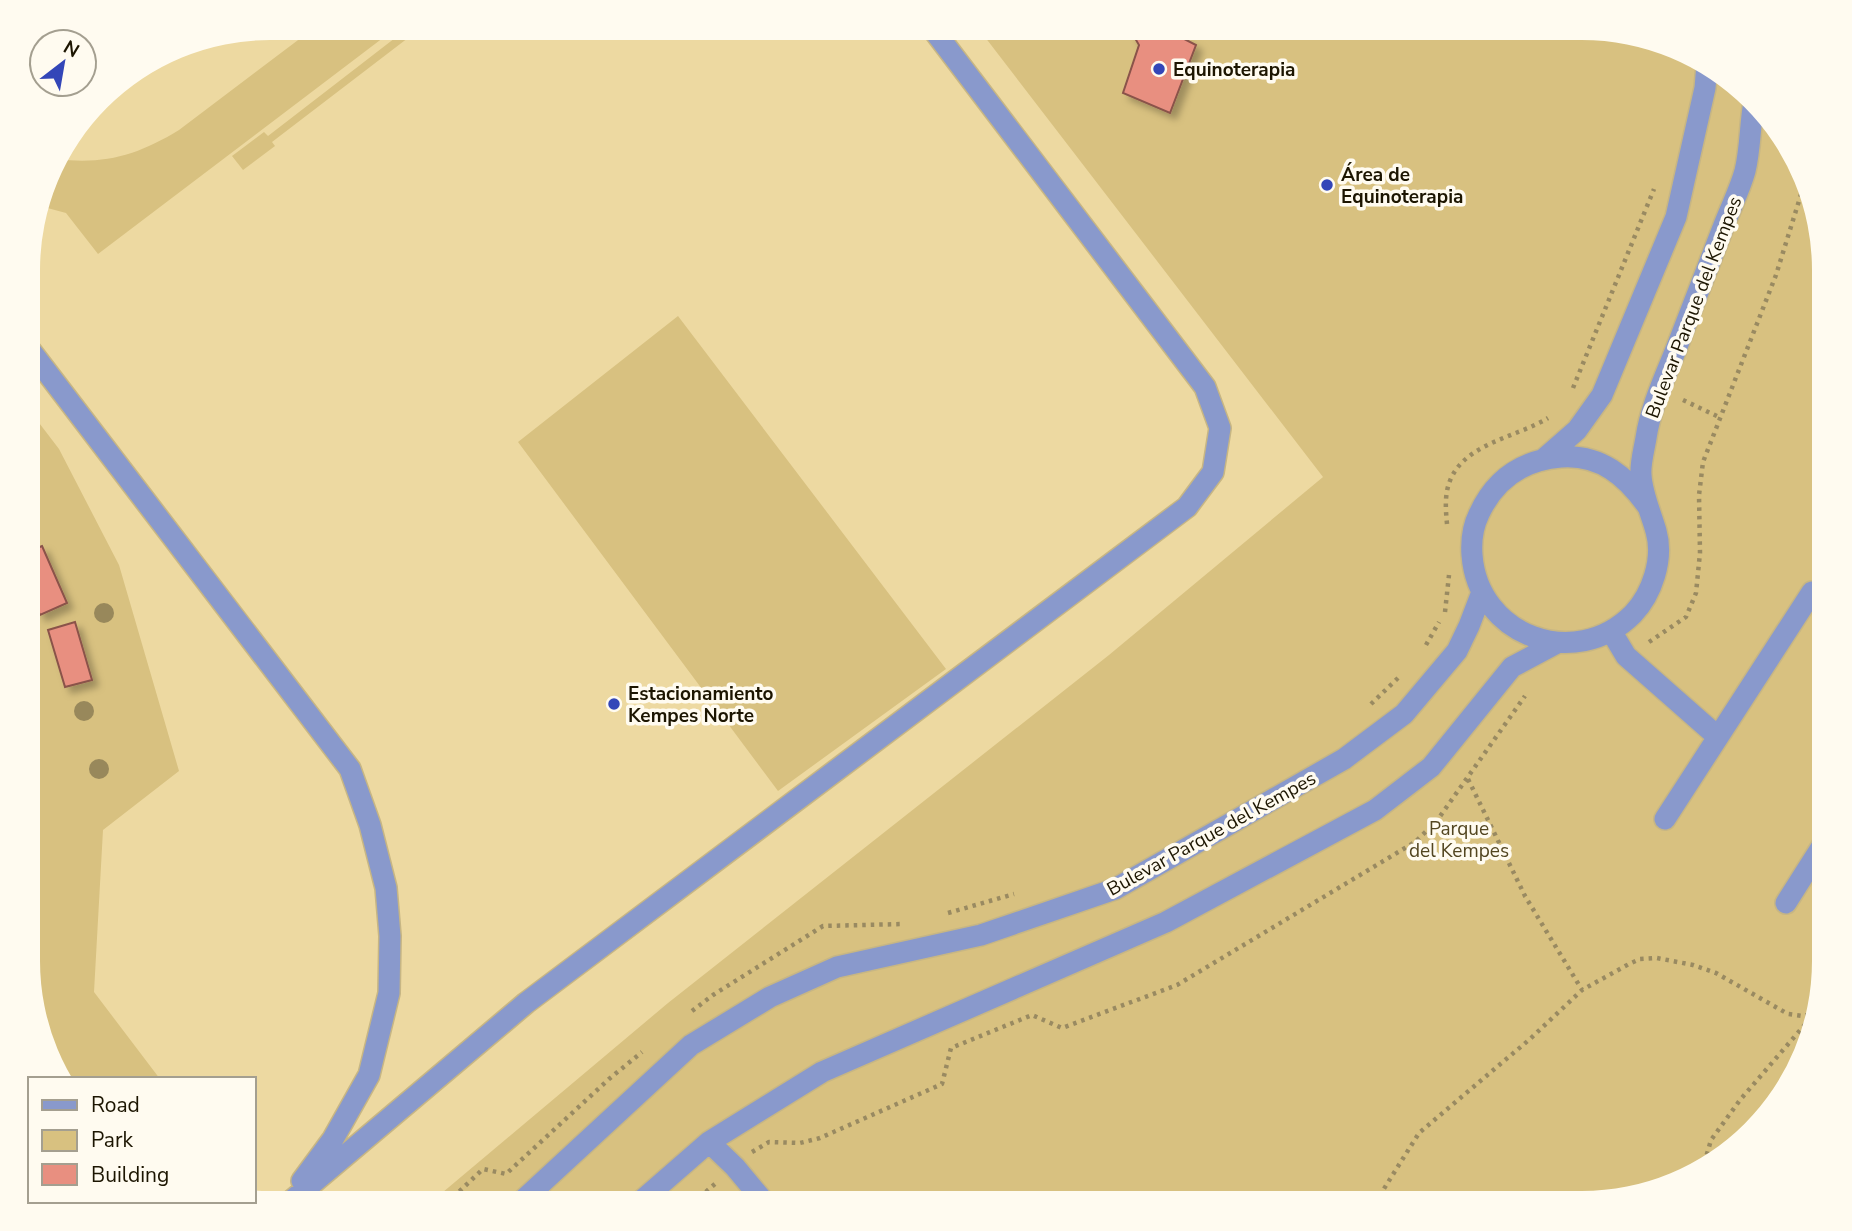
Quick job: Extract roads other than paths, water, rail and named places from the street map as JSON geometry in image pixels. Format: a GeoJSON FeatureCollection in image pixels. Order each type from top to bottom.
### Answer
{"type":"FeatureCollection","features":[{"type":"Feature","properties":{"kind":"street"},"geometry":{"type":"LineString","coordinates":[[301,1191],[526,1003],[1187,507],[1213,472],[1220,428],[1205,387],[941,40]]}},
{"type":"Feature","properties":{"kind":"street","name":"Bulevar Parque del Kempes"},"geometry":{"type":"LineString","coordinates":[[1545,458],[1577,430],[1602,395],[1676,216],[1706,77]]}},
{"type":"Feature","properties":{"kind":"street","name":"Bulevar Parque del Kempes"},"geometry":{"type":"LineString","coordinates":[[1648,507],[1634,487],[1616,471],[1593,461],[1569,456],[1545,458],[1522,467],[1502,481],[1486,499],[1476,521],[1471,545],[1473,569],[1482,592],[1495,612],[1513,627],[1534,638],[1557,643],[1576,643],[1611,631],[1633,614],[1650,590],[1658,563],[1657,534],[1640,474],[1648,422],[1745,170],[1752,116]]}},
{"type":"Feature","properties":{"kind":"street"},"geometry":{"type":"LineString","coordinates":[[40,363],[350,769],[370,825],[386,888],[390,936],[389,993],[369,1075],[333,1139],[296,1191]]}},
{"type":"Feature","properties":{"kind":"street","name":"Bulevar Parque del Kempes"},"geometry":{"type":"LineString","coordinates":[[533,1191],[691,1045],[770,997],[837,967],[981,936],[1115,889],[1344,759],[1404,714],[1457,651],[1482,592]]}},
{"type":"Feature","properties":{"kind":"street"},"geometry":{"type":"LineString","coordinates":[[1665,819],[1811,594]]}},
{"type":"Feature","properties":{"kind":"street"},"geometry":{"type":"LineString","coordinates":[[1611,631],[1626,656],[1718,737]]}},
{"type":"Feature","properties":{"kind":"street","name":"Bulevar Parque del Kempes"},"geometry":{"type":"LineString","coordinates":[[653,1191],[709,1142],[822,1072],[1166,922],[1375,810],[1431,767],[1512,667],[1557,643]]}},
{"type":"Feature","properties":{"kind":"street"},"geometry":{"type":"LineString","coordinates":[[1786,903],[1811,864]]}},
{"type":"Feature","properties":{"kind":"street"},"geometry":{"type":"LineString","coordinates":[[709,1142],[755,1191]]}},
{"type":"Feature","properties":{"kind":"place","name":"Equinoterapia"},"geometry":{"type":"Point","coordinates":[1159,69]}},
{"type":"Feature","properties":{"kind":"place","name":"Área de Equinoterapia"},"geometry":{"type":"Point","coordinates":[1327,185]}},
{"type":"Feature","properties":{"kind":"place","name":"Estacionamiento Kempes Norte"},"geometry":{"type":"Point","coordinates":[614,704]}},
{"type":"Feature","properties":{"kind":"park label","name":"Parque del Kempes"},"geometry":{"type":"Point","coordinates":[1459,839]}}]}
